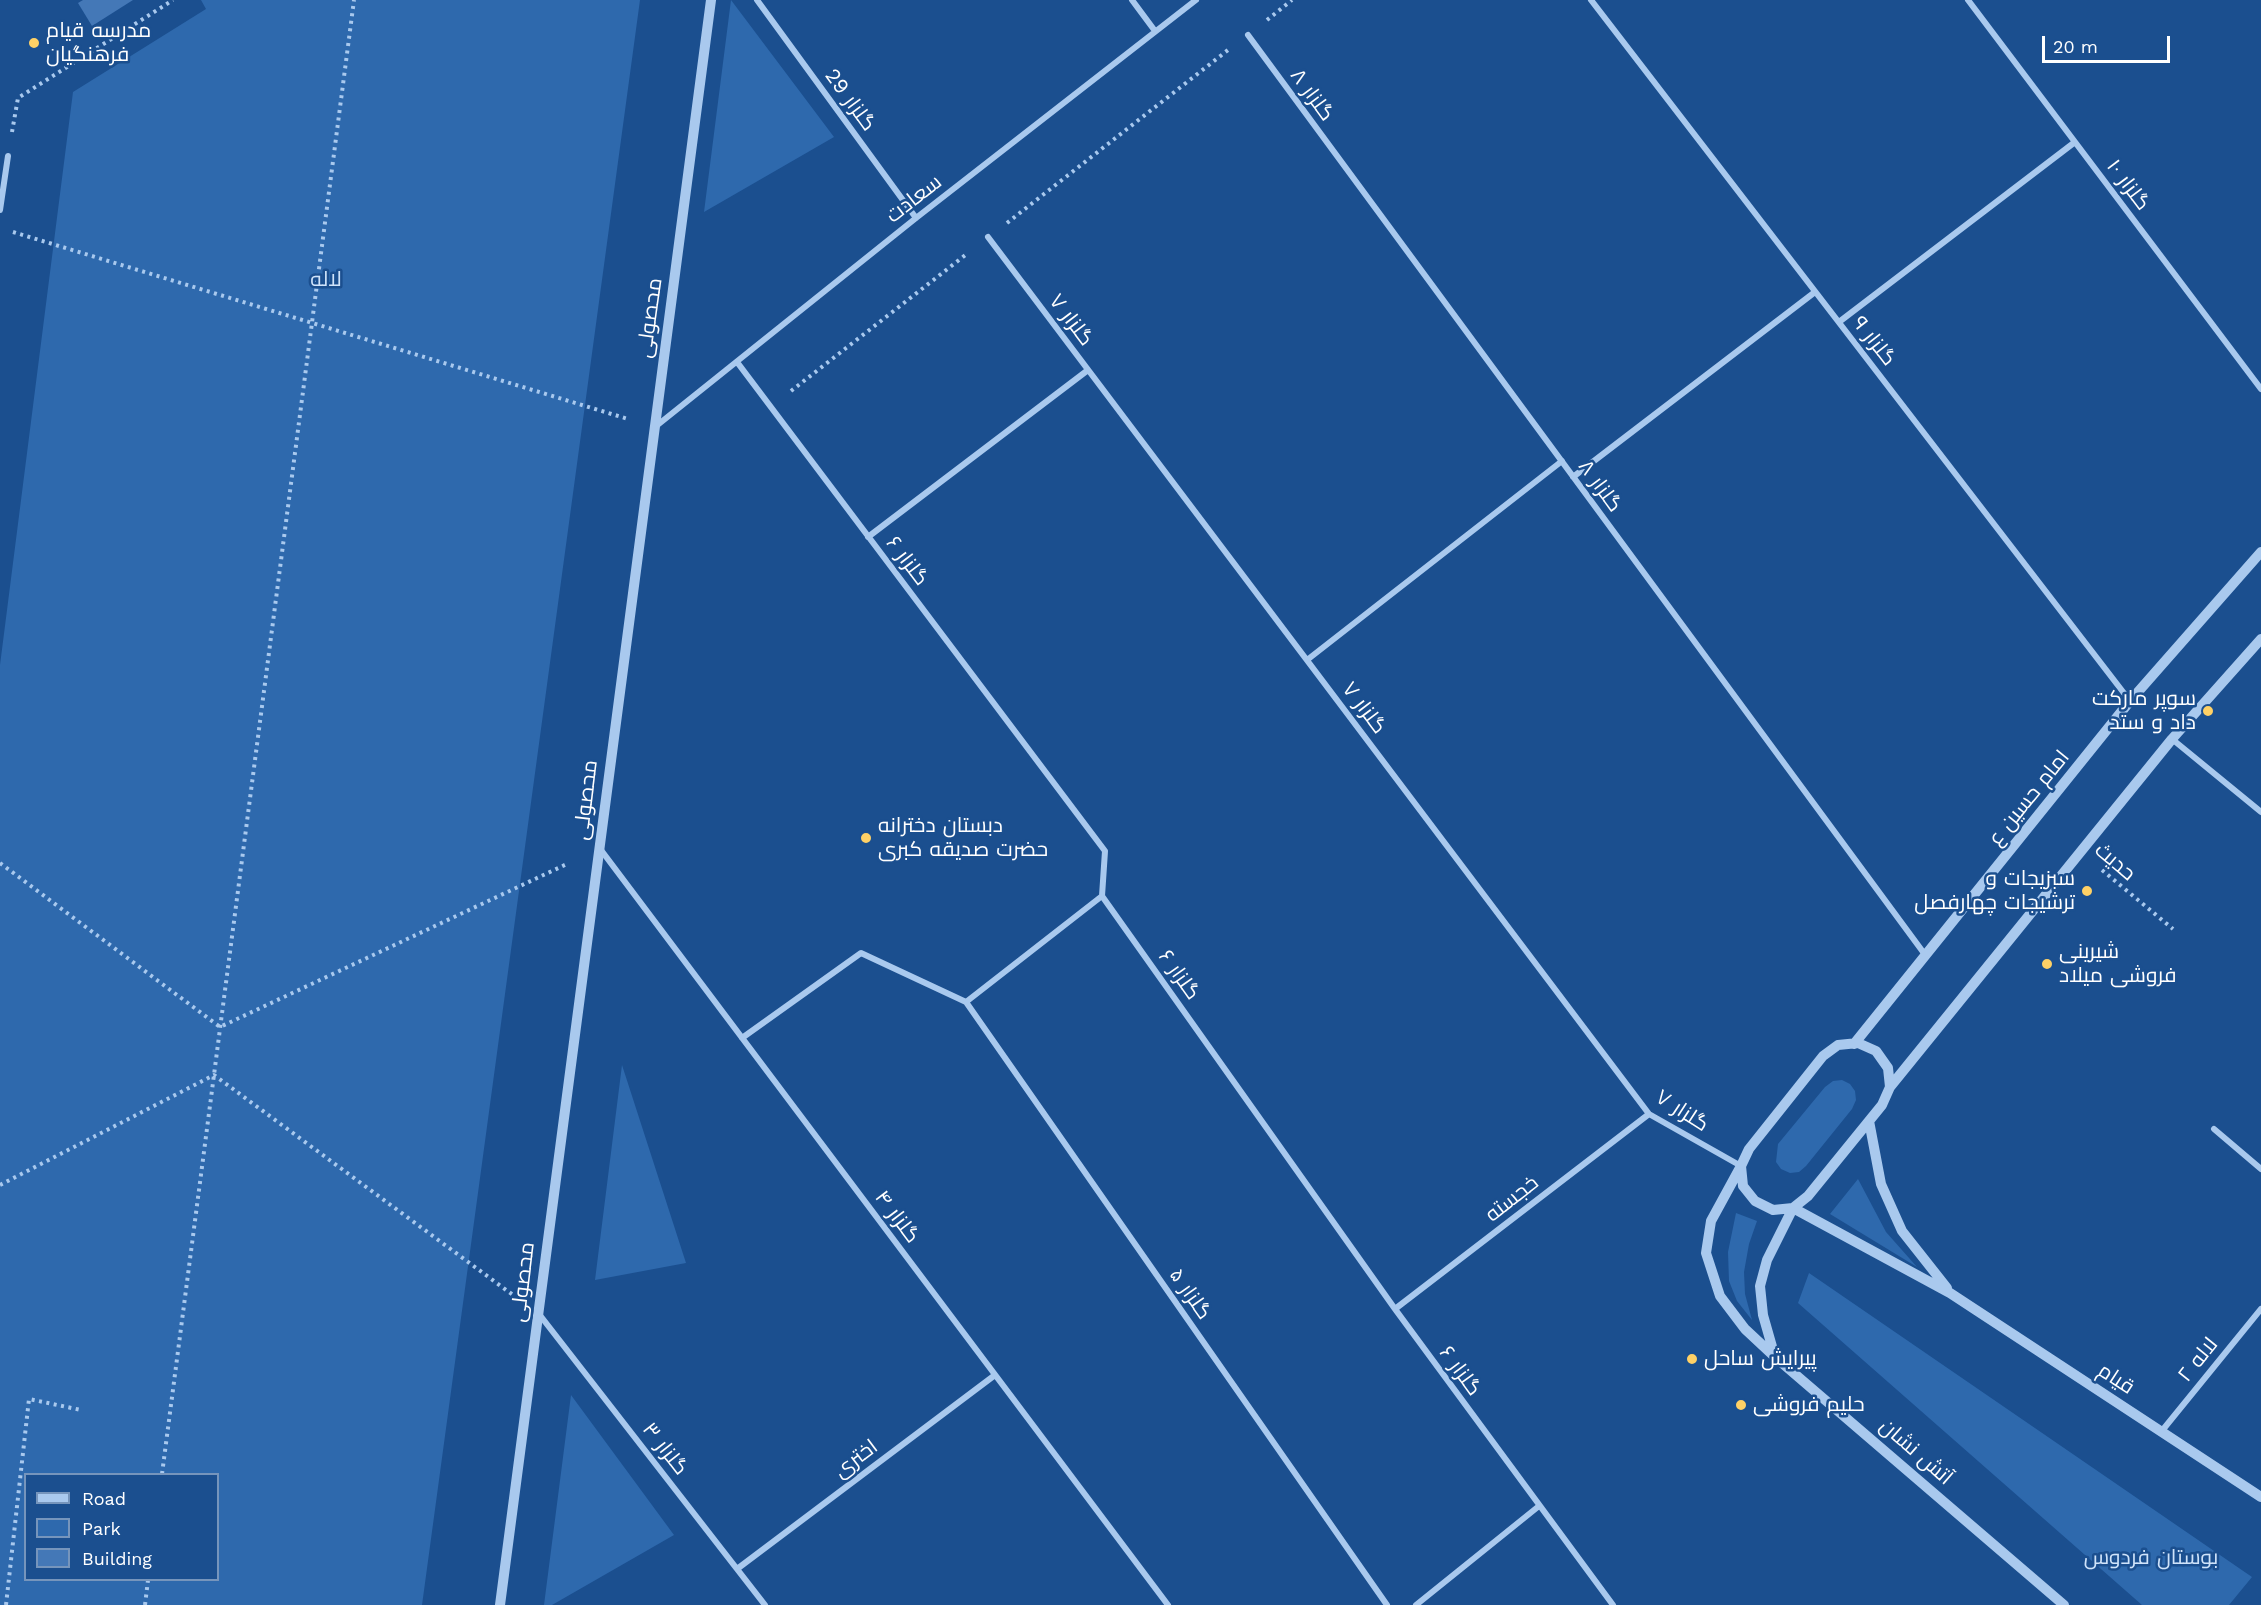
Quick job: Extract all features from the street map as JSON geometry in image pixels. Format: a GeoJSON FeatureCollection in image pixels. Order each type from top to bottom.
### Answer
{"type":"FeatureCollection","features":[{"type":"Feature","properties":{"kind":"street","name":"محصولی"},"geometry":{"type":"LineString","coordinates":[[500,1605],[711,0]]}},
{"type":"Feature","properties":{"kind":"street","name":"گلزار 29"},"geometry":{"type":"LineString","coordinates":[[757,0],[916,219]]}},
{"type":"Feature","properties":{"kind":"street"},"geometry":{"type":"LineString","coordinates":[[1132,0],[1155,32]]}},
{"type":"Feature","properties":{"kind":"street","name":"سعادت"},"geometry":{"type":"LineString","coordinates":[[655,427],[1196,0]]}},
{"type":"Feature","properties":{"kind":"street","name":"گلزار ۹"},"geometry":{"type":"LineString","coordinates":[[1591,0],[2130,701]]}},
{"type":"Feature","properties":{"kind":"street","name":"گلزار ۱۰"},"geometry":{"type":"LineString","coordinates":[[1968,0],[2261,389]]}},
{"type":"Feature","properties":{"kind":"street","name":"گلزار ۸"},"geometry":{"type":"LineString","coordinates":[[1248,35],[1926,956]]}},
{"type":"Feature","properties":{"kind":"street"},"geometry":{"type":"LineString","coordinates":[[1839,322],[2075,142]]}},
{"type":"Feature","properties":{"kind":"street"},"geometry":{"type":"LineString","coordinates":[[0,210],[8,156]]}},
{"type":"Feature","properties":{"kind":"street","name":"گلزار ۷"},"geometry":{"type":"LineString","coordinates":[[988,237],[1648,1114],[1741,1166]]}},
{"type":"Feature","properties":{"kind":"street"},"geometry":{"type":"LineString","coordinates":[[1573,477],[1815,292]]}},
{"type":"Feature","properties":{"kind":"street","name":"گلزار ۶"},"geometry":{"type":"LineString","coordinates":[[737,362],[1105,851],[1102,896],[1395,1309],[1613,1605]]}},
{"type":"Feature","properties":{"kind":"street"},"geometry":{"type":"LineString","coordinates":[[868,537],[1088,370]]}},
{"type":"Feature","properties":{"kind":"street"},"geometry":{"type":"LineString","coordinates":[[1307,660],[1562,461]]}},
{"type":"Feature","properties":{"kind":"street","name":"امام حسین ع"},"geometry":{"type":"LineString","coordinates":[[1854,1044],[2130,701],[2261,552]]}},
{"type":"Feature","properties":{"kind":"street"},"geometry":{"type":"LineString","coordinates":[[1775,1357],[1763,1315],[1760,1286],[1767,1260],[1793,1208],[1808,1197],[1882,1105],[1890,1087],[2172,738],[2261,639]]}},
{"type":"Feature","properties":{"kind":"street"},"geometry":{"type":"LineString","coordinates":[[2172,738],[2261,812]]}},
{"type":"Feature","properties":{"kind":"street","name":"گلزار ۴"},"geometry":{"type":"LineString","coordinates":[[600,849],[1168,1605]]}},
{"type":"Feature","properties":{"kind":"street"},"geometry":{"type":"LineString","coordinates":[[742,1038],[861,953],[966,1002],[1102,896]]}},
{"type":"Feature","properties":{"kind":"street","name":"گلزار ۵"},"geometry":{"type":"LineString","coordinates":[[966,1002],[1387,1605]]}},
{"type":"Feature","properties":{"kind":"street"},"geometry":{"type":"LineString","coordinates":[[1854,1044],[1876,1052],[1888,1068],[1890,1087]]}},
{"type":"Feature","properties":{"kind":"street","name":"آتش نشان"},"geometry":{"type":"LineString","coordinates":[[1854,1044],[1838,1045],[1823,1056],[1749,1149],[1712,1221],[1706,1253],[1720,1296],[1745,1329],[1775,1357],[2064,1605]]}},
{"type":"Feature","properties":{"kind":"street","name":"خجسته"},"geometry":{"type":"LineString","coordinates":[[1395,1309],[1648,1114]]}},
{"type":"Feature","properties":{"kind":"street","name":"قیام"},"geometry":{"type":"LineString","coordinates":[[1869,1121],[1881,1184],[1902,1231],[1950,1293]]}},
{"type":"Feature","properties":{"kind":"street"},"geometry":{"type":"LineString","coordinates":[[2214,1129],[2261,1168]]}},
{"type":"Feature","properties":{"kind":"street"},"geometry":{"type":"LineString","coordinates":[[1741,1166],[1743,1186],[1755,1201],[1773,1210],[1793,1208]]}},
{"type":"Feature","properties":{"kind":"street","name":"قیام"},"geometry":{"type":"LineString","coordinates":[[1793,1208],[1950,1293],[2261,1497]]}},
{"type":"Feature","properties":{"kind":"street","name":"لاله ۲"},"geometry":{"type":"LineString","coordinates":[[2161,1432],[2261,1309]]}},
{"type":"Feature","properties":{"kind":"street","name":"گلزار ۳"},"geometry":{"type":"LineString","coordinates":[[539,1313],[765,1605]]}},
{"type":"Feature","properties":{"kind":"street","name":"اختری"},"geometry":{"type":"LineString","coordinates":[[737,1569],[995,1375]]}},
{"type":"Feature","properties":{"kind":"street"},"geometry":{"type":"LineString","coordinates":[[1416,1605],[1539,1506]]}},
{"type":"Feature","properties":{"kind":"path"},"geometry":{"type":"LineString","coordinates":[[8,156],[18,98],[173,0]]}},
{"type":"Feature","properties":{"kind":"path"},"geometry":{"type":"LineString","coordinates":[[162,1473],[354,0]]}},
{"type":"Feature","properties":{"kind":"path"},"geometry":{"type":"LineString","coordinates":[[771,406],[1292,0]]}},
{"type":"Feature","properties":{"kind":"path"},"geometry":{"type":"LineString","coordinates":[[9,231],[655,427]]}},
{"type":"Feature","properties":{"kind":"path"},"geometry":{"type":"LineString","coordinates":[[220,1027],[600,849]]}},
{"type":"Feature","properties":{"kind":"path","name":"حدیث"},"geometry":{"type":"LineString","coordinates":[[2080,853],[2173,929]]}},
{"type":"Feature","properties":{"kind":"path"},"geometry":{"type":"LineString","coordinates":[[0,863],[220,1027]]}},
{"type":"Feature","properties":{"kind":"path"},"geometry":{"type":"LineString","coordinates":[[214,1075],[539,1313]]}},
{"type":"Feature","properties":{"kind":"path"},"geometry":{"type":"LineString","coordinates":[[0,1185],[214,1075]]}},
{"type":"Feature","properties":{"kind":"path"},"geometry":{"type":"LineString","coordinates":[[6,1605],[29,1399],[81,1410]]}},
{"type":"Feature","properties":{"kind":"path"},"geometry":{"type":"LineString","coordinates":[[145,1605],[148,1581]]}},
{"type":"Feature","properties":{"kind":"green space","name":"لاله"},"geometry":{"type":"Polygon","coordinates":[[[201,0],[640,0],[422,1605],[0,1605],[0,665],[73,92],[206,9],[201,0]]]}},
{"type":"Feature","properties":{"kind":"green space"},"geometry":{"type":"Polygon","coordinates":[[[731,0],[834,137],[704,212],[731,0]]]}},
{"type":"Feature","properties":{"kind":"green space"},"geometry":{"type":"Polygon","coordinates":[[[622,1065],[686,1263],[595,1280],[622,1065]]]}},
{"type":"Feature","properties":{"kind":"green space"},"geometry":{"type":"Polygon","coordinates":[[[1842,1080],[1850,1084],[1855,1091],[1856,1100],[1852,1109],[1799,1172],[1790,1173],[1781,1169],[1776,1162],[1778,1144],[1825,1087],[1833,1081],[1842,1080]]]}},
{"type":"Feature","properties":{"kind":"green space"},"geometry":{"type":"Polygon","coordinates":[[[1858,1179],[1886,1232],[1917,1267],[1830,1214],[1858,1179]]]}},
{"type":"Feature","properties":{"kind":"green space"},"geometry":{"type":"Polygon","coordinates":[[[1736,1213],[1757,1221],[1749,1244],[1744,1272],[1745,1294],[1752,1320],[1737,1301],[1729,1281],[1728,1252],[1736,1213]]]}},
{"type":"Feature","properties":{"kind":"green space","name":"بوستان فردوس"},"geometry":{"type":"Polygon","coordinates":[[[1809,1273],[2252,1577],[2229,1605],[2142,1605],[1798,1303],[1809,1273]]]}},
{"type":"Feature","properties":{"kind":"green space"},"geometry":{"type":"Polygon","coordinates":[[[571,1395],[674,1535],[552,1605],[544,1605],[571,1395]]]}},
{"type":"Feature","properties":{"kind":"building"},"geometry":{"type":"Polygon","coordinates":[[[83,0],[133,0],[92,26],[78,3],[83,0]]]}},
{"type":"Feature","properties":{"kind":"place","name":"مدرسه قیام فرهنگیان"},"geometry":{"type":"Point","coordinates":[34,43]}},
{"type":"Feature","properties":{"kind":"place","name":"سوپر مارکت داد و ستد"},"geometry":{"type":"Point","coordinates":[2208,711]}},
{"type":"Feature","properties":{"kind":"place","name":"دبستان دخترانه حضرت صدیقه کبری"},"geometry":{"type":"Point","coordinates":[866,838]}},
{"type":"Feature","properties":{"kind":"place","name":"سبزیجات و ترشیجات چهارفصل"},"geometry":{"type":"Point","coordinates":[2087,891]}},
{"type":"Feature","properties":{"kind":"place","name":"شیرینی فروشی میلاد"},"geometry":{"type":"Point","coordinates":[2047,964]}},
{"type":"Feature","properties":{"kind":"place","name":"پیرایش ساحل"},"geometry":{"type":"Point","coordinates":[1692,1359]}},
{"type":"Feature","properties":{"kind":"place","name":"حلیم فروشی"},"geometry":{"type":"Point","coordinates":[1741,1405]}}]}
